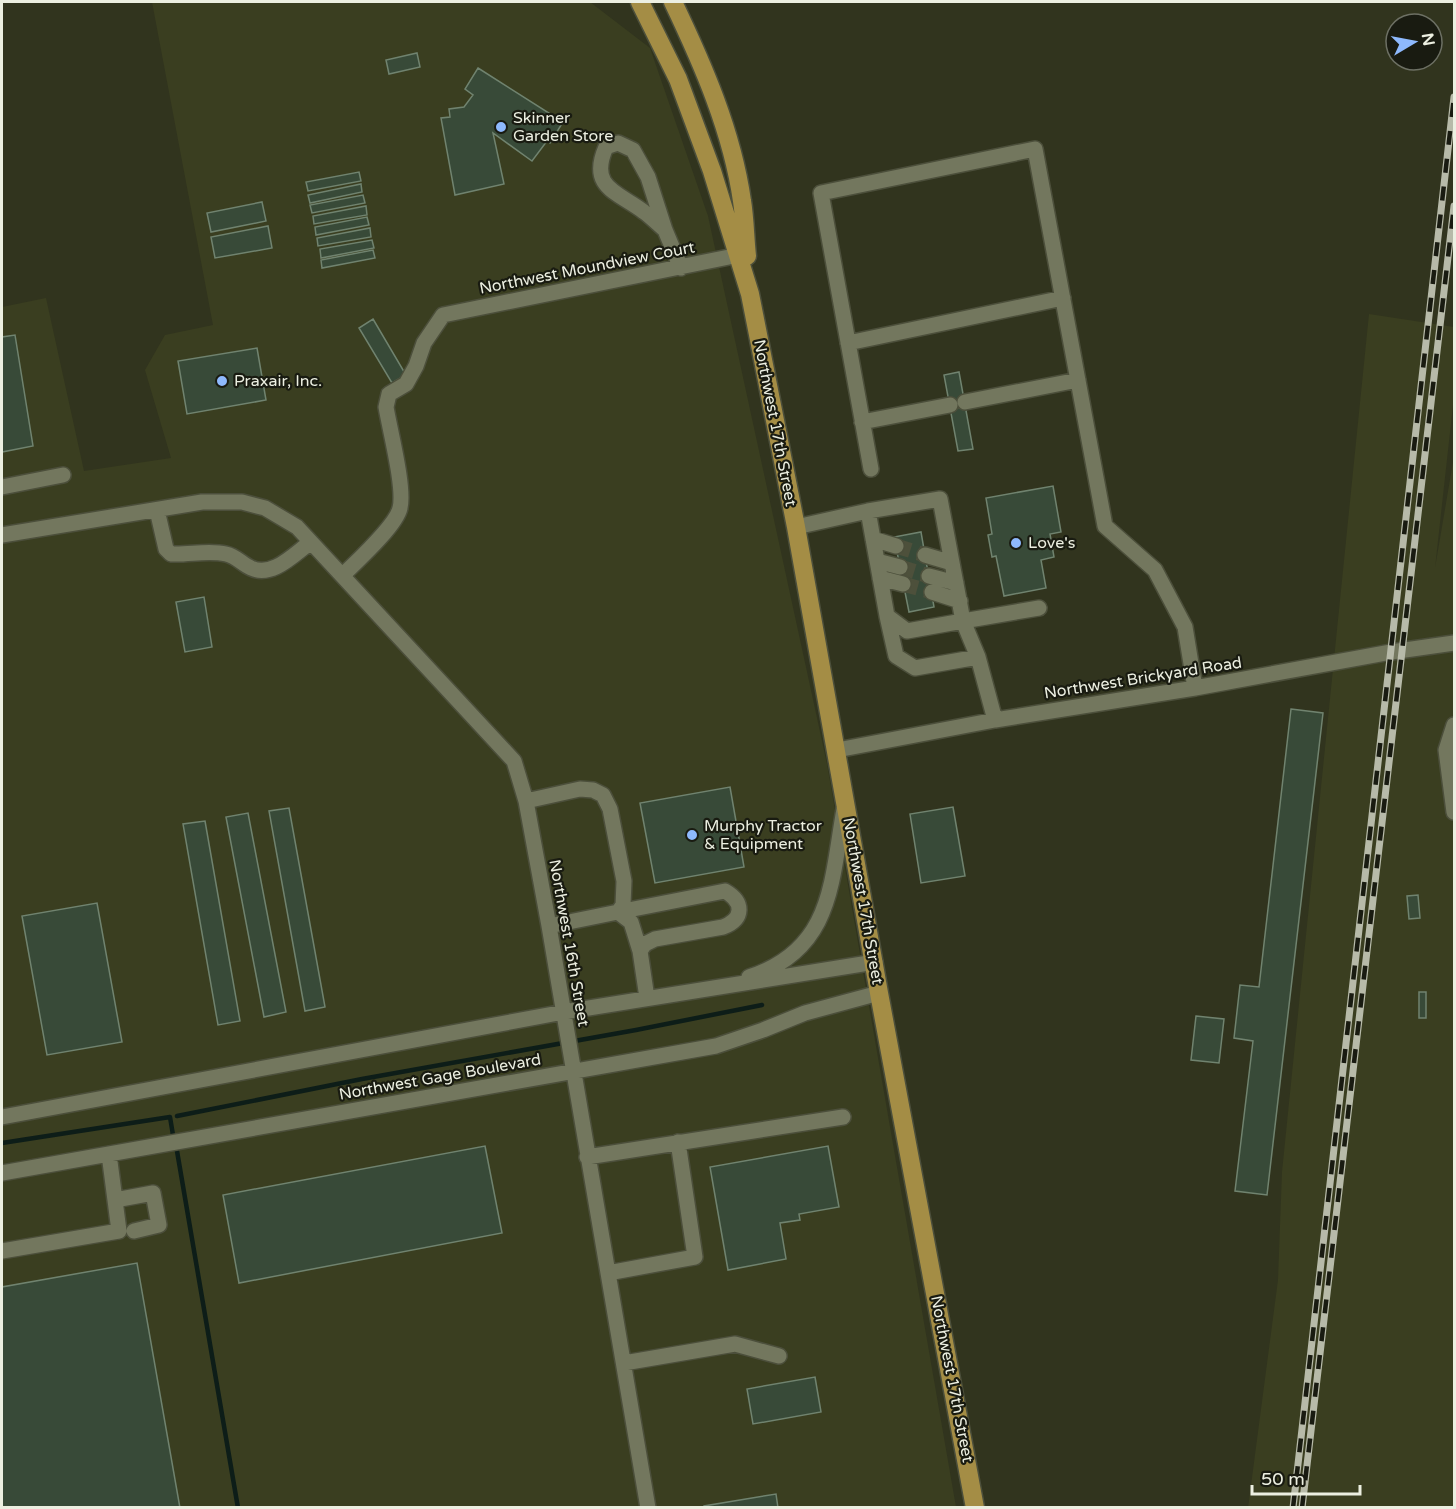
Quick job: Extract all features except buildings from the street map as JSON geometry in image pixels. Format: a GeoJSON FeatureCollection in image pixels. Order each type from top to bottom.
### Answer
{"type":"FeatureCollection","features":[{"type":"Feature","properties":{"kind":"main road","name":"Northwest 17th Street"},"geometry":{"type":"LineString","coordinates":[[640,2],[678,80],[712,171],[750,294],[796,527],[879,993],[975,1508]]}},
{"type":"Feature","properties":{"kind":"main road","name":"Northwest 17th Street"},"geometry":{"type":"LineString","coordinates":[[673,2],[711,86],[730,147],[742,201],[750,294]]}},
{"type":"Feature","properties":{"kind":"street"},"geometry":{"type":"LineString","coordinates":[[665,230],[643,211],[608,188],[602,175],[600,161],[606,147],[618,143],[633,150],[648,177],[665,230],[681,268]]}},
{"type":"Feature","properties":{"kind":"street"},"geometry":{"type":"LineString","coordinates":[[871,469],[821,193],[1035,149],[1105,526],[1155,570],[1185,627],[1195,688]]}},
{"type":"Feature","properties":{"kind":"street","name":"Northwest Moundview Court"},"geometry":{"type":"LineString","coordinates":[[343,575],[392,524],[400,509],[400,488],[386,407],[389,394],[406,384],[416,366],[424,343],[442,315],[739,255]]}},
{"type":"Feature","properties":{"kind":"street"},"geometry":{"type":"LineString","coordinates":[[848,343],[1063,298]]}},
{"type":"Feature","properties":{"kind":"street"},"geometry":{"type":"LineString","coordinates":[[862,422],[1078,380]]}},
{"type":"Feature","properties":{"kind":"street"},"geometry":{"type":"LineString","coordinates":[[2,487],[63,475]]}},
{"type":"Feature","properties":{"kind":"street"},"geometry":{"type":"LineString","coordinates":[[796,527],[868,511],[940,499],[963,621],[978,657],[995,720]]}},
{"type":"Feature","properties":{"kind":"street","name":"Northwest 16th Street"},"geometry":{"type":"LineString","coordinates":[[2,535],[202,502],[242,502],[265,508],[297,527],[514,761],[526,801],[549,926],[648,1508]]}},
{"type":"Feature","properties":{"kind":"street"},"geometry":{"type":"LineString","coordinates":[[157,510],[166,549],[171,554],[210,552],[230,555],[262,571],[272,570],[311,542]]}},
{"type":"Feature","properties":{"kind":"street"},"geometry":{"type":"LineString","coordinates":[[868,511],[896,656],[915,668],[978,657]]}},
{"type":"Feature","properties":{"kind":"street"},"geometry":{"type":"LineString","coordinates":[[873,539],[896,546]]}},
{"type":"Feature","properties":{"kind":"street"},"geometry":{"type":"LineString","coordinates":[[925,555],[952,563]]}},
{"type":"Feature","properties":{"kind":"street"},"geometry":{"type":"LineString","coordinates":[[877,561],[900,567]]}},
{"type":"Feature","properties":{"kind":"street"},"geometry":{"type":"LineString","coordinates":[[928,576],[956,583]]}},
{"type":"Feature","properties":{"kind":"street"},"geometry":{"type":"LineString","coordinates":[[880,578],[903,584]]}},
{"type":"Feature","properties":{"kind":"street"},"geometry":{"type":"LineString","coordinates":[[932,592],[960,601]]}},
{"type":"Feature","properties":{"kind":"street"},"geometry":{"type":"LineString","coordinates":[[888,616],[907,631],[1039,608]]}},
{"type":"Feature","properties":{"kind":"street","name":"Northwest Brickyard Road"},"geometry":{"type":"LineString","coordinates":[[837,750],[995,720],[1455,643]]}},
{"type":"Feature","properties":{"kind":"street"},"geometry":{"type":"LineString","coordinates":[[1455,725],[1446,750],[1455,812]]}},
{"type":"Feature","properties":{"kind":"street"},"geometry":{"type":"LineString","coordinates":[[526,801],[580,789],[593,790],[603,795],[610,809],[624,881],[623,904],[618,912]]}},
{"type":"Feature","properties":{"kind":"street"},"geometry":{"type":"LineString","coordinates":[[716,988],[758,974],[784,960],[801,948],[810,937],[822,917],[829,897],[846,804]]}},
{"type":"Feature","properties":{"kind":"street"},"geometry":{"type":"LineString","coordinates":[[549,926],[725,891],[734,896],[739,906],[738,915],[733,924],[655,939],[645,944],[640,951]]}},
{"type":"Feature","properties":{"kind":"street"},"geometry":{"type":"LineString","coordinates":[[618,912],[631,922],[640,951],[647,998]]}},
{"type":"Feature","properties":{"kind":"street"},"geometry":{"type":"LineString","coordinates":[[2,1117],[564,1012],[875,963]]}},
{"type":"Feature","properties":{"kind":"street","name":"Northwest Gage Boulevard"},"geometry":{"type":"LineString","coordinates":[[2,1173],[716,1046],[805,1013],[879,993]]}},
{"type":"Feature","properties":{"kind":"street"},"geometry":{"type":"LineString","coordinates":[[587,1157],[843,1117]]}},
{"type":"Feature","properties":{"kind":"street"},"geometry":{"type":"LineString","coordinates":[[608,1273],[694,1257],[678,1142]]}},
{"type":"Feature","properties":{"kind":"street"},"geometry":{"type":"LineString","coordinates":[[2,1251],[119,1231],[109,1154]]}},
{"type":"Feature","properties":{"kind":"street"},"geometry":{"type":"LineString","coordinates":[[115,1200],[153,1193],[159,1225],[134,1231]]}},
{"type":"Feature","properties":{"kind":"street"},"geometry":{"type":"LineString","coordinates":[[624,1364],[735,1344],[778,1356]]}},
{"type":"Feature","properties":{"kind":"shaded area"},"geometry":{"type":"Polygon","coordinates":[[[152,2],[590,2],[650,48],[708,216],[827,764],[956,1507],[2,1508],[2,307],[46,298],[84,471],[171,458],[145,370],[165,335],[213,325],[152,2]]]}},
{"type":"Feature","properties":{"kind":"shaded area"},"geometry":{"type":"Polygon","coordinates":[[[1369,314],[1454,327],[1454,396],[1435,568],[1454,456],[1454,1507],[1248,1508],[1278,1280],[1282,1172],[1369,314]]]}},
{"type":"Feature","properties":{"kind":"waterway"},"geometry":{"type":"LineString","coordinates":[[177,1116],[362,1079],[762,1005]]}},
{"type":"Feature","properties":{"kind":"waterway"},"geometry":{"type":"LineString","coordinates":[[2,1143],[170,1117],[173,1135]]}},
{"type":"Feature","properties":{"kind":"waterway"},"geometry":{"type":"LineString","coordinates":[[177,1151],[238,1508]]}},
{"type":"Feature","properties":{"kind":"tunnel"},"geometry":{"type":"LineString","coordinates":[[896,546],[925,555]]}},
{"type":"Feature","properties":{"kind":"tunnel"},"geometry":{"type":"LineString","coordinates":[[900,567],[929,576]]}},
{"type":"Feature","properties":{"kind":"tunnel"},"geometry":{"type":"LineString","coordinates":[[903,584],[932,592]]}},
{"type":"Feature","properties":{"kind":"railway"},"geometry":{"type":"LineString","coordinates":[[1293,1508],[1454,97]]}},
{"type":"Feature","properties":{"kind":"railway"},"geometry":{"type":"LineString","coordinates":[[1302,1508],[1454,206]]}},
{"type":"Feature","properties":{"kind":"place","name":"Skinner Garden Store"},"geometry":{"type":"Point","coordinates":[501,127]}},
{"type":"Feature","properties":{"kind":"place","name":"Praxair, Inc."},"geometry":{"type":"Point","coordinates":[222,381]}},
{"type":"Feature","properties":{"kind":"place","name":"Love's"},"geometry":{"type":"Point","coordinates":[1016,543]}},
{"type":"Feature","properties":{"kind":"place","name":"Murphy Tractor & Equipment"},"geometry":{"type":"Point","coordinates":[692,835]}}]}
